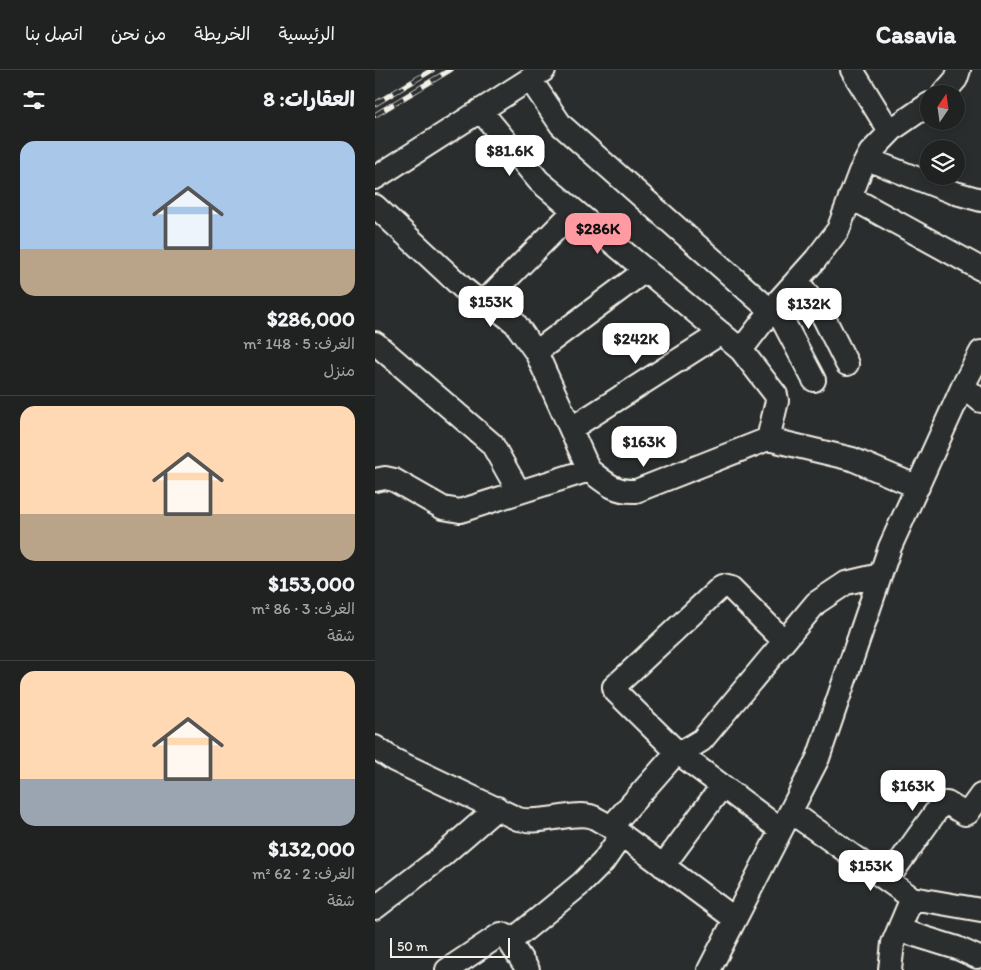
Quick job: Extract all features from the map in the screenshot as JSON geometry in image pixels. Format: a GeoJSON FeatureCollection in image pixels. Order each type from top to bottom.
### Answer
{"type":"FeatureCollection","features":[{"type":"Feature","properties":{"kind":"street"},"geometry":{"type":"LineString","coordinates":[[852,70],[890,132]]}},
{"type":"Feature","properties":{"kind":"street"},"geometry":{"type":"LineString","coordinates":[[951,85],[956,79],[959,70]]}},
{"type":"Feature","properties":{"kind":"street"},"geometry":{"type":"LineString","coordinates":[[375,178],[537,74],[561,125],[773,308],[813,380]]}},
{"type":"Feature","properties":{"kind":"street"},"geometry":{"type":"LineString","coordinates":[[480,110],[539,181],[741,350],[776,395],[777,401],[768,439]]}},
{"type":"Feature","properties":{"kind":"street"},"geometry":{"type":"LineString","coordinates":[[741,350],[837,230],[867,159],[881,140],[920,110]]}},
{"type":"Feature","properties":{"kind":"street"},"geometry":{"type":"LineString","coordinates":[[867,159],[952,192],[981,200]]}},
{"type":"Feature","properties":{"kind":"street"},"geometry":{"type":"LineString","coordinates":[[851,197],[981,269]]}},
{"type":"Feature","properties":{"kind":"street"},"geometry":{"type":"LineString","coordinates":[[375,206],[474,297],[486,300],[515,324],[537,352],[589,470],[612,488],[637,491],[768,439],[853,459],[917,487]]}},
{"type":"Feature","properties":{"kind":"street"},"geometry":{"type":"LineString","coordinates":[[486,300],[574,212]]}},
{"type":"Feature","properties":{"kind":"street"},"geometry":{"type":"LineString","coordinates":[[537,352],[646,270]]}},
{"type":"Feature","properties":{"kind":"street"},"geometry":{"type":"LineString","coordinates":[[797,280],[824,318],[847,364]]}},
{"type":"Feature","properties":{"kind":"street"},"geometry":{"type":"LineString","coordinates":[[572,428],[721,333]]}},
{"type":"Feature","properties":{"kind":"street"},"geometry":{"type":"LineString","coordinates":[[375,343],[491,444],[519,492]]}},
{"type":"Feature","properties":{"kind":"street"},"geometry":{"type":"LineString","coordinates":[[709,970],[818,758],[880,575],[917,487],[963,386],[981,352]]}},
{"type":"Feature","properties":{"kind":"street"},"geometry":{"type":"LineString","coordinates":[[963,386],[981,400]]}},
{"type":"Feature","properties":{"kind":"street"},"geometry":{"type":"LineString","coordinates":[[375,480],[385,478],[393,480],[443,508],[460,510],[589,470]]}},
{"type":"Feature","properties":{"kind":"street"},"geometry":{"type":"LineString","coordinates":[[510,942],[582,884],[603,862],[616,831],[677,752],[687,749],[702,740],[823,596],[846,583],[880,575]]}},
{"type":"Feature","properties":{"kind":"street"},"geometry":{"type":"LineString","coordinates":[[784,641],[731,588],[722,586],[615,684],[615,691],[677,752],[722,786],[887,880],[912,898],[981,910]]}},
{"type":"Feature","properties":{"kind":"street"},"geometry":{"type":"LineString","coordinates":[[375,747],[394,760],[518,819],[525,821],[593,817],[616,831],[735,919]]}},
{"type":"Feature","properties":{"kind":"street"},"geometry":{"type":"LineString","coordinates":[[663,866],[722,786]]}},
{"type":"Feature","properties":{"kind":"street"},"geometry":{"type":"LineString","coordinates":[[887,880],[942,803],[947,803],[965,814],[968,813],[981,795]]}},
{"type":"Feature","properties":{"kind":"street"},"geometry":{"type":"LineString","coordinates":[[375,908],[436,861],[497,808]]}},
{"type":"Feature","properties":{"kind":"street"},"geometry":{"type":"LineString","coordinates":[[890,970],[893,943],[912,898]]}},
{"type":"Feature","properties":{"kind":"street"},"geometry":{"type":"LineString","coordinates":[[899,930],[957,948],[977,957]]}},
{"type":"Feature","properties":{"kind":"street"},"geometry":{"type":"LineString","coordinates":[[447,970],[499,935],[505,936],[510,942],[528,970]]}},
{"type":"Feature","properties":{"kind":"railway"},"geometry":{"type":"LineString","coordinates":[[375,104],[432,70]]}},
{"type":"Feature","properties":{"kind":"railway"},"geometry":{"type":"LineString","coordinates":[[375,115],[450,70]]}}]}
